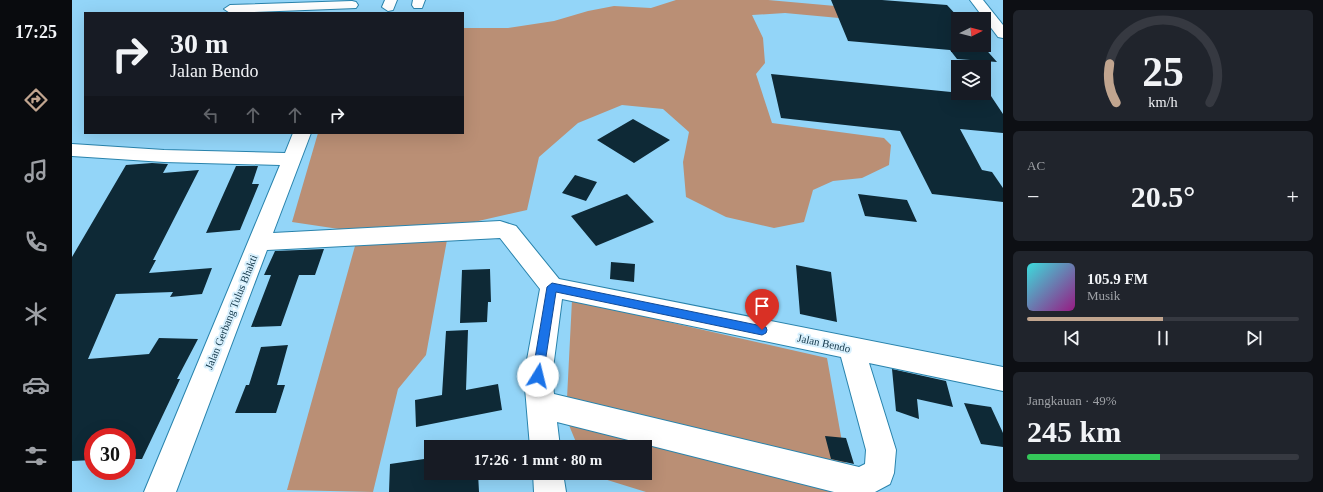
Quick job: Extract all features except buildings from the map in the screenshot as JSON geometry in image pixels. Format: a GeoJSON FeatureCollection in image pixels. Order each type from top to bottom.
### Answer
{"type":"FeatureCollection","features":[{"type":"Feature","properties":{"kind":"street"},"geometry":{"type":"LineString","coordinates":[[976,0],[1003,34]]}},
{"type":"Feature","properties":{"kind":"street"},"geometry":{"type":"LineString","coordinates":[[230,10],[351,6]]}},
{"type":"Feature","properties":{"kind":"street","name":"Jalan Gerbang Tulus Bhakti"},"geometry":{"type":"LineString","coordinates":[[160,492],[302,134]]}},
{"type":"Feature","properties":{"kind":"street"},"geometry":{"type":"LineString","coordinates":[[72,150],[164,156],[292,159]]}},
{"type":"Feature","properties":{"kind":"street"},"geometry":{"type":"LineString","coordinates":[[259,242],[500,229],[508,232],[552,287],[538,376],[544,440]]}},
{"type":"Feature","properties":{"kind":"street","name":"Jalan Bendo"},"geometry":{"type":"LineString","coordinates":[[552,287],[852,349],[1003,378]]}},
{"type":"Feature","properties":{"kind":"street"},"geometry":{"type":"LineString","coordinates":[[540,404],[860,483],[879,473],[881,450],[852,349]]}},
{"type":"Feature","properties":{"kind":"street"},"geometry":{"type":"LineString","coordinates":[[549,480],[550,492]]}},
{"type":"Feature","properties":{"kind":"shaded area"},"geometry":{"type":"Polygon","coordinates":[[[676,0],[768,0],[951,16],[951,28],[785,13],[752,15],[763,38],[765,63],[756,74],[772,123],[884,138],[891,145],[889,165],[862,178],[833,181],[813,190],[804,222],[774,228],[726,217],[686,197],[683,162],[689,132],[663,109],[622,105],[578,123],[539,157],[527,210],[474,222],[339,229],[292,222],[318,134],[464,134],[464,28],[508,28],[554,21],[588,11],[614,6],[651,8],[676,0]]]}},
{"type":"Feature","properties":{"kind":"shaded area"},"geometry":{"type":"Polygon","coordinates":[[[447,240],[426,355],[398,389],[373,492],[287,490],[355,246],[447,240]]]}},
{"type":"Feature","properties":{"kind":"shaded area"},"geometry":{"type":"Polygon","coordinates":[[[572,300],[827,358],[851,492],[646,492],[607,480],[652,480],[652,440],[575,440],[566,418],[572,300]]]}},
{"type":"Feature","properties":{"kind":"route"},"geometry":{"type":"LineString","coordinates":[[538,376],[552,287],[762,330]]}}]}
